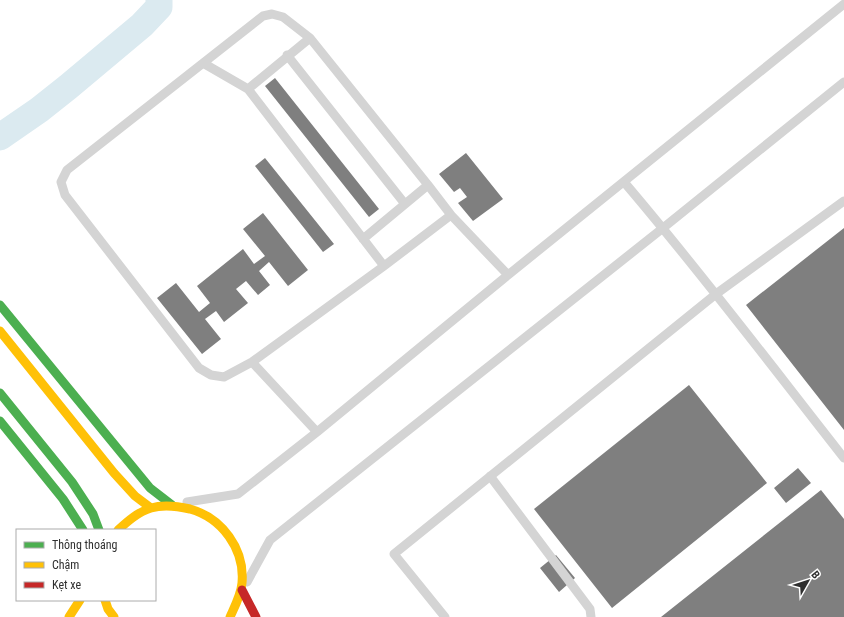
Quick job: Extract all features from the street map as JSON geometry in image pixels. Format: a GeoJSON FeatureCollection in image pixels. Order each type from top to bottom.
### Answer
{"type":"FeatureCollection","features":[{"type":"Feature","properties":{"kind":"street"},"geometry":{"type":"LineString","coordinates":[[0,305],[150,488],[172,505]]}},
{"type":"Feature","properties":{"kind":"street"},"geometry":{"type":"LineString","coordinates":[[0,331],[114,473],[135,496],[151,508]]}},
{"type":"Feature","properties":{"kind":"street"},"geometry":{"type":"LineString","coordinates":[[0,392],[72,482],[93,514],[99,529]]}},
{"type":"Feature","properties":{"kind":"street"},"geometry":{"type":"LineString","coordinates":[[0,421],[63,499],[82,529]]}},
{"type":"Feature","properties":{"kind":"street"},"geometry":{"type":"LineString","coordinates":[[119,529],[132,517],[151,508],[172,505],[192,508],[211,517],[226,531],[237,549],[243,569],[242,590],[236,608],[230,617]]}},
{"type":"Feature","properties":{"kind":"street"},"geometry":{"type":"LineString","coordinates":[[242,590],[256,617]]}},
{"type":"Feature","properties":{"kind":"street"},"geometry":{"type":"LineString","coordinates":[[68,617],[79,601]]}},
{"type":"Feature","properties":{"kind":"street"},"geometry":{"type":"LineString","coordinates":[[105,601],[108,609],[114,617]]}},
{"type":"Feature","properties":{"kind":"street"},"geometry":{"type":"LineString","coordinates":[[236,608],[239,617]]}},
{"type":"Feature","properties":{"kind":"lane"},"geometry":{"type":"LineString","coordinates":[[172,505],[238,494],[317,432],[844,4]]}},
{"type":"Feature","properties":{"kind":"lane"},"geometry":{"type":"LineString","coordinates":[[451,215],[384,266],[252,362],[224,377],[211,375],[199,368],[65,195],[61,182],[67,170],[263,16],[272,14],[283,18],[310,38],[451,215],[508,276]]}},
{"type":"Feature","properties":{"kind":"lane"},"geometry":{"type":"LineString","coordinates":[[248,89],[287,55],[310,38]]}},
{"type":"Feature","properties":{"kind":"lane"},"geometry":{"type":"LineString","coordinates":[[287,55],[405,204]]}},
{"type":"Feature","properties":{"kind":"lane"},"geometry":{"type":"LineString","coordinates":[[203,63],[248,89],[384,266]]}},
{"type":"Feature","properties":{"kind":"lane"},"geometry":{"type":"LineString","coordinates":[[242,590],[270,540],[663,228],[844,82]]}},
{"type":"Feature","properties":{"kind":"lane"},"geometry":{"type":"LineString","coordinates":[[624,182],[716,294],[844,458]]}},
{"type":"Feature","properties":{"kind":"lane"},"geometry":{"type":"LineString","coordinates":[[363,239],[428,185]]}},
{"type":"Feature","properties":{"kind":"lane"},"geometry":{"type":"LineString","coordinates":[[445,617],[394,554],[716,294],[844,201]]}},
{"type":"Feature","properties":{"kind":"lane"},"geometry":{"type":"LineString","coordinates":[[252,362],[317,432]]}},
{"type":"Feature","properties":{"kind":"lane"},"geometry":{"type":"LineString","coordinates":[[490,476],[590,609],[591,617]]}},
{"type":"Feature","properties":{"kind":"building"},"geometry":{"type":"Polygon","coordinates":[[[275,78],[379,209],[369,217],[265,86],[275,78]]]}},
{"type":"Feature","properties":{"kind":"building"},"geometry":{"type":"Polygon","coordinates":[[[466,153],[503,199],[473,221],[458,203],[467,197],[460,188],[454,192],[439,174],[466,153]]]}},
{"type":"Feature","properties":{"kind":"building"},"geometry":{"type":"Polygon","coordinates":[[[265,158],[334,244],[323,252],[255,166],[265,158]]]}},
{"type":"Feature","properties":{"kind":"building"},"geometry":{"type":"Polygon","coordinates":[[[263,213],[308,270],[288,286],[269,262],[259,271],[270,285],[258,295],[246,281],[236,289],[248,303],[224,322],[216,311],[205,319],[221,339],[202,354],[157,298],[176,283],[199,312],[210,303],[197,286],[243,249],[254,264],[265,256],[243,229],[263,213]]]}},
{"type":"Feature","properties":{"kind":"building"},"geometry":{"type":"Polygon","coordinates":[[[844,228],[844,430],[746,305],[844,228]]]}},
{"type":"Feature","properties":{"kind":"building"},"geometry":{"type":"Polygon","coordinates":[[[689,385],[767,483],[612,608],[534,509],[689,385]]]}},
{"type":"Feature","properties":{"kind":"building"},"geometry":{"type":"Polygon","coordinates":[[[798,468],[811,483],[786,503],[774,488],[798,468]]]}},
{"type":"Feature","properties":{"kind":"building"},"geometry":{"type":"Polygon","coordinates":[[[821,490],[844,519],[844,617],[661,617],[821,490]]]}},
{"type":"Feature","properties":{"kind":"building"},"geometry":{"type":"Polygon","coordinates":[[[556,555],[575,578],[559,592],[540,568],[556,555]]]}},
{"type":"Feature","properties":{"kind":"waterway"},"geometry":{"type":"LineString","coordinates":[[0,137],[39,110],[142,25],[159,7],[159,0]]}},
{"type":"Feature","properties":{"kind":"traffic: fast"},"geometry":{"type":"LineString","coordinates":[[0,305],[150,488],[172,505]]}},
{"type":"Feature","properties":{"kind":"traffic: fast"},"geometry":{"type":"LineString","coordinates":[[0,393],[72,482],[93,514],[99,529]]}},
{"type":"Feature","properties":{"kind":"traffic: fast"},"geometry":{"type":"LineString","coordinates":[[0,421],[63,499],[82,529]]}},
{"type":"Feature","properties":{"kind":"traffic: slow"},"geometry":{"type":"LineString","coordinates":[[0,331],[114,473],[135,496],[151,508]]}},
{"type":"Feature","properties":{"kind":"traffic: slow"},"geometry":{"type":"LineString","coordinates":[[119,529],[137,514],[151,508],[161,506],[175,506],[202,513],[221,527],[235,547],[240,558],[242,570],[242,583],[238,600],[230,617]]}},
{"type":"Feature","properties":{"kind":"traffic: slow"},"geometry":{"type":"LineString","coordinates":[[69,617],[79,601]]}},
{"type":"Feature","properties":{"kind":"traffic: slow"},"geometry":{"type":"LineString","coordinates":[[105,601],[108,609],[114,617]]}},
{"type":"Feature","properties":{"kind":"traffic: jam"},"geometry":{"type":"LineString","coordinates":[[242,590],[256,617]]}}]}
